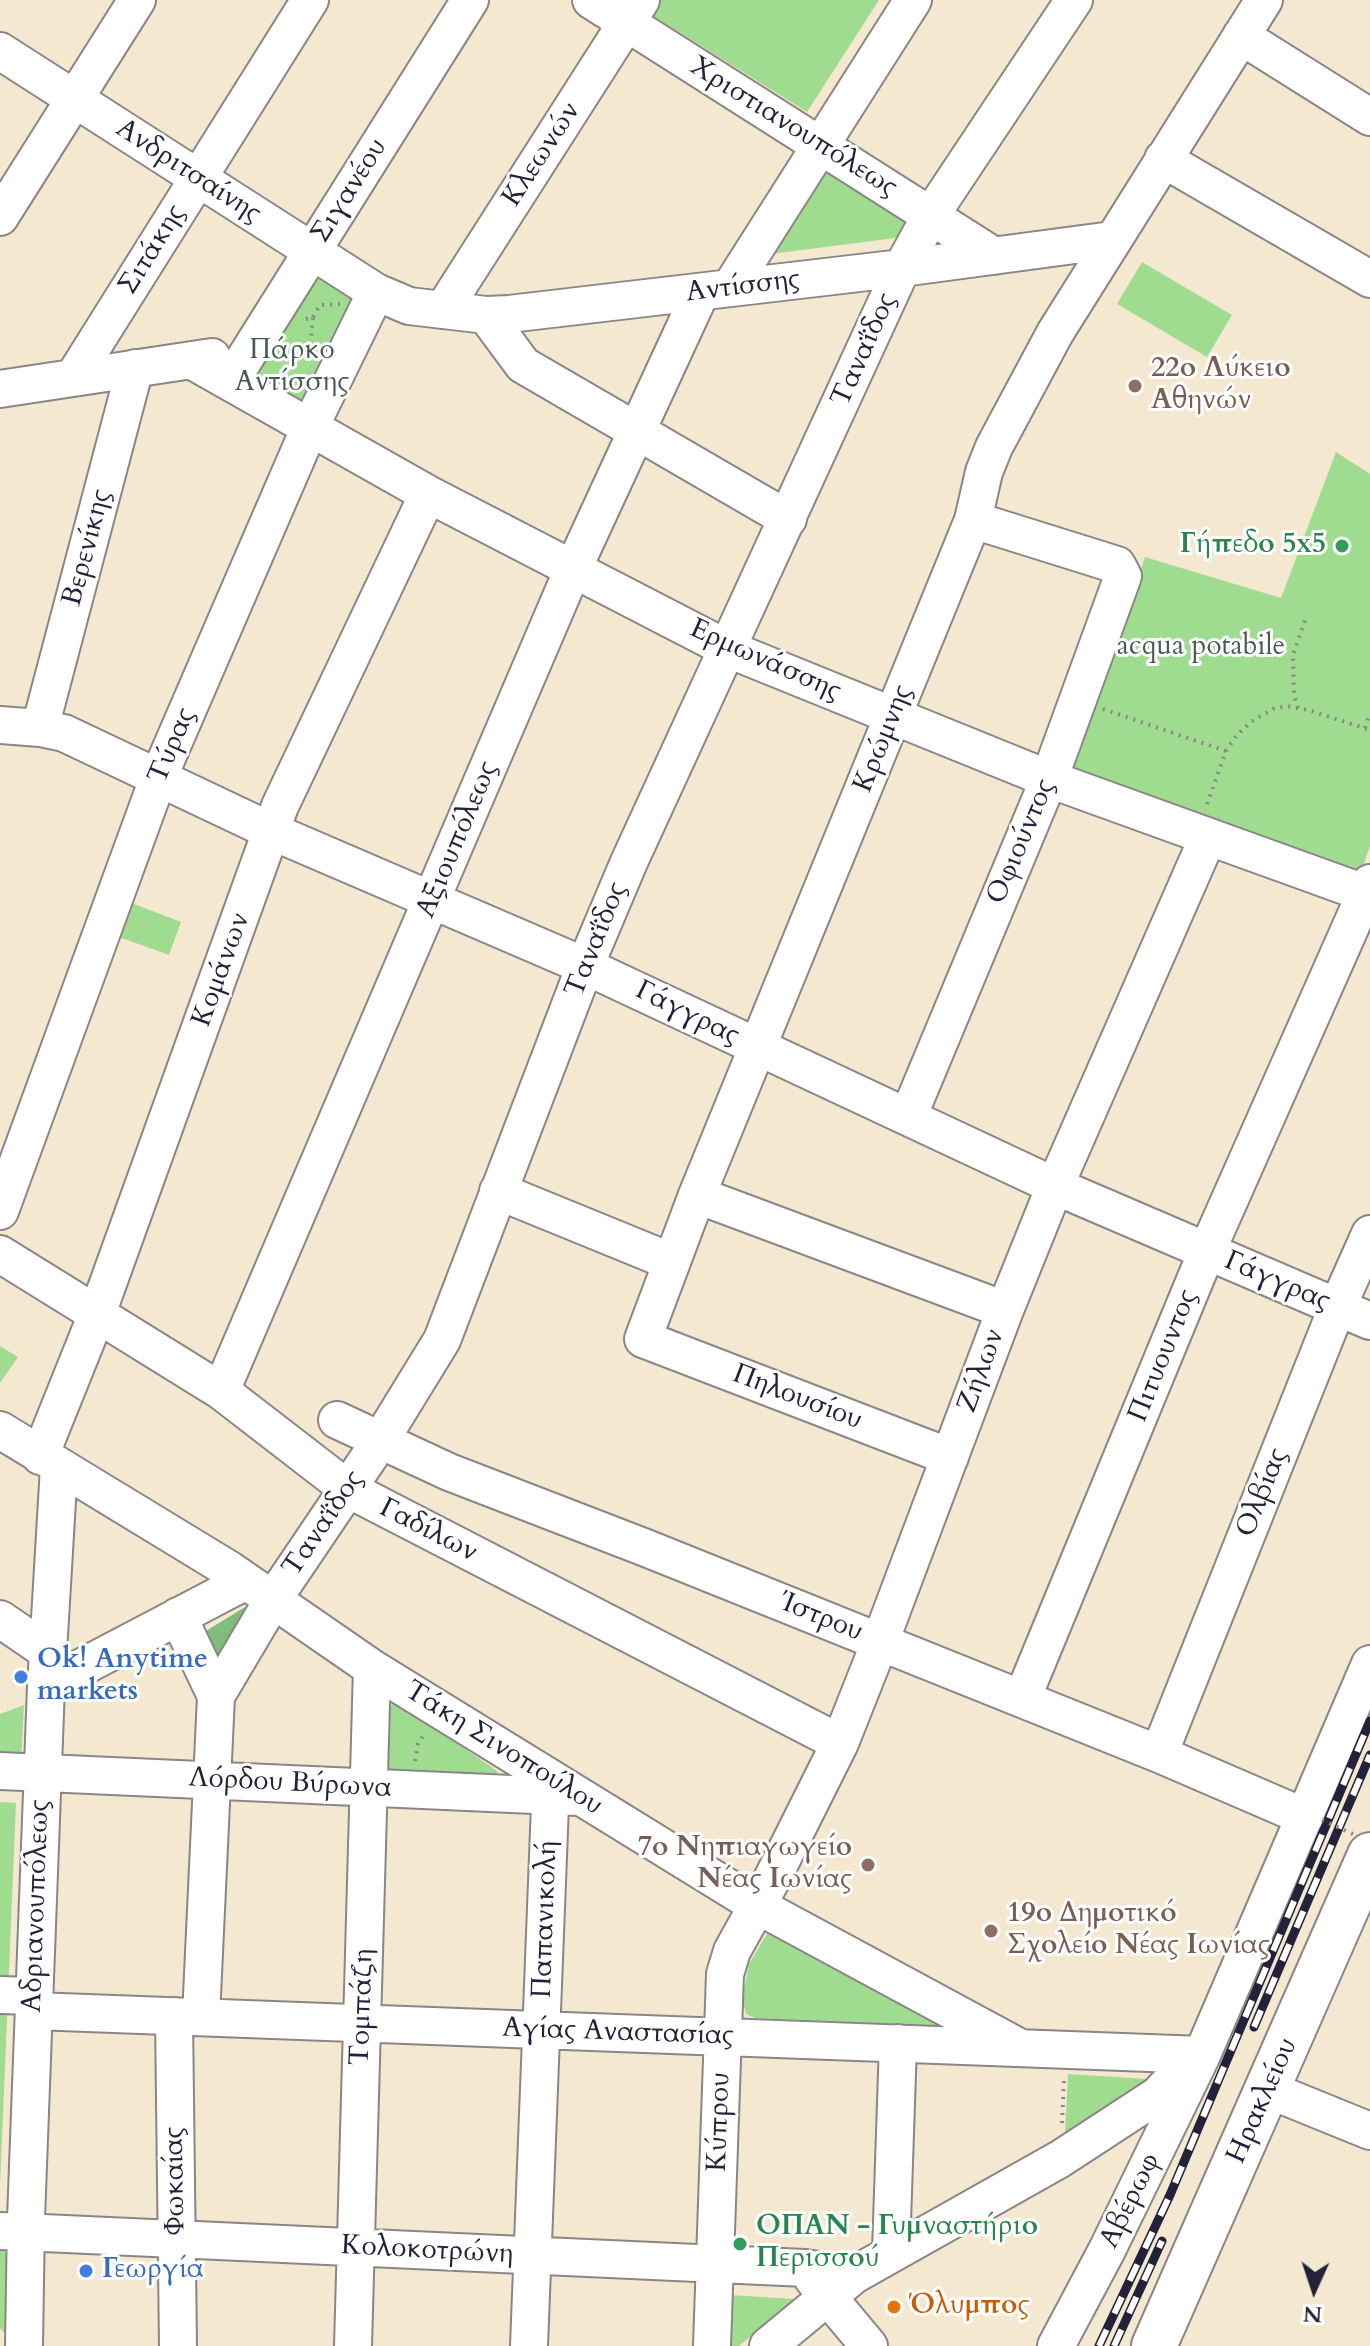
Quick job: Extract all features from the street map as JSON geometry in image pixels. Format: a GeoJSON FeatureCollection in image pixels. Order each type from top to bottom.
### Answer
{"type":"FeatureCollection","features":[{"type":"Feature","properties":{"kind":"main road","name":"Ηρακλείου"},"geometry":{"type":"LineString","coordinates":[[1154,2346],[1269,2090],[1361,1844]]}},
{"type":"Feature","properties":{"kind":"street"},"geometry":{"type":"LineString","coordinates":[[0,217],[137,0]]}},
{"type":"Feature","properties":{"kind":"street","name":"Σιτάκης"},"geometry":{"type":"LineString","coordinates":[[73,378],[310,0]]}},
{"type":"Feature","properties":{"kind":"street","name":"Σιγανέου"},"geometry":{"type":"LineString","coordinates":[[230,382],[470,0]]}},
{"type":"Feature","properties":{"kind":"street","name":"Χριστιανουπόλεως"},"geometry":{"type":"LineString","coordinates":[[591,0],[634,11],[821,146],[994,256]]}},
{"type":"Feature","properties":{"kind":"street","name":"Αξιουπόλεως"},"geometry":{"type":"LineString","coordinates":[[221,1391],[573,569],[638,432],[716,290],[821,146],[913,0]]}},
{"type":"Feature","properties":{"kind":"street","name":"Ταναΐδος"},"geometry":{"type":"LineString","coordinates":[[260,1590],[348,1489],[442,1340],[585,966],[629,862],[902,268],[931,215],[1074,0]]}},
{"type":"Feature","properties":{"kind":"street","name":"Κρώμνης"},"geometry":{"type":"LineString","coordinates":[[643,1339],[697,1195],[973,520],[984,472],[994,447],[1055,333],[1264,0]]}},
{"type":"Feature","properties":{"kind":"street","name":"Κλεωνών"},"geometry":{"type":"LineString","coordinates":[[443,310],[634,11]]}},
{"type":"Feature","properties":{"kind":"street"},"geometry":{"type":"LineString","coordinates":[[1241,36],[1370,117]]}},
{"type":"Feature","properties":{"kind":"street","name":"Ανδριτσαίνης"},"geometry":{"type":"LineString","coordinates":[[0,51],[376,292]]}},
{"type":"Feature","properties":{"kind":"street"},"geometry":{"type":"LineString","coordinates":[[1163,159],[1370,279]]}},
{"type":"Feature","properties":{"kind":"street","name":"Αντίσσης"},"geometry":{"type":"LineString","coordinates":[[376,292],[409,306],[486,315],[902,268],[1112,240]]}},
{"type":"Feature","properties":{"kind":"street","name":"Τύρας"},"geometry":{"type":"LineString","coordinates":[[0,1211],[159,776],[310,427],[376,292]]}},
{"type":"Feature","properties":{"kind":"street"},"geometry":{"type":"LineString","coordinates":[[486,315],[523,365],[788,519]]}},
{"type":"Feature","properties":{"kind":"street"},"geometry":{"type":"LineString","coordinates":[[1,396],[73,378],[191,360],[257,339]]}},
{"type":"Feature","properties":{"kind":"street","name":"Ερμωνάσσης"},"geometry":{"type":"LineString","coordinates":[[191,360],[428,494],[728,649],[1049,779],[1369,891]]}},
{"type":"Feature","properties":{"kind":"street","name":"Βερενίκης"},"geometry":{"type":"LineString","coordinates":[[40,728],[135,368]]}},
{"type":"Feature","properties":{"kind":"street","name":"Κομάνων"},"geometry":{"type":"LineString","coordinates":[[49,1461],[97,1314],[271,831],[316,727],[428,494]]}},
{"type":"Feature","properties":{"kind":"street","name":"Οφιούντος"},"geometry":{"type":"LineString","coordinates":[[908,1117],[1049,779],[1123,576],[1117,565],[973,520]]}},
{"type":"Feature","properties":{"kind":"street","name":"Γάγγρας"},"geometry":{"type":"LineString","coordinates":[[0,725],[64,733],[271,831],[585,966],[1055,1186],[1370,1321]]}},
{"type":"Feature","properties":{"kind":"street","name":"Ζήλων"},"geometry":{"type":"LineString","coordinates":[[758,1906],[840,1743],[1005,1310],[1202,835]]}},
{"type":"Feature","properties":{"kind":"street","name":"Πιτυουντος"},"geometry":{"type":"LineString","coordinates":[[1022,1699],[1207,1251],[1369,891]]}},
{"type":"Feature","properties":{"kind":"street"},"geometry":{"type":"LineString","coordinates":[[498,1191],[672,1262]]}},
{"type":"Feature","properties":{"kind":"street"},"geometry":{"type":"LineString","coordinates":[[697,1195],[1005,1310]]}},
{"type":"Feature","properties":{"kind":"street","name":"Ολβίας"},"geometry":{"type":"LineString","coordinates":[[1159,1754],[1337,1308],[1370,1234]]}},
{"type":"Feature","properties":{"kind":"street","name":"Γαδίλων"},"geometry":{"type":"LineString","coordinates":[[0,1254],[221,1391],[348,1489],[840,1743]]}},
{"type":"Feature","properties":{"kind":"street","name":"Πηλουσίου"},"geometry":{"type":"LineString","coordinates":[[643,1339],[950,1457]]}},
{"type":"Feature","properties":{"kind":"street","name":"Ίστρου"},"geometry":{"type":"LineString","coordinates":[[337,1420],[449,1472],[1314,1818]]}},
{"type":"Feature","properties":{"kind":"street","name":"Τάκη Σινοπούλου"},"geometry":{"type":"LineString","coordinates":[[0,1430],[260,1590],[372,1668],[561,1791],[758,1906],[1019,2047]]}},
{"type":"Feature","properties":{"kind":"street","name":"Αδριανουπόλεως"},"geometry":{"type":"LineString","coordinates":[[24,2346],[13,2232],[20,2006],[42,1773],[49,1461]]}},
{"type":"Feature","properties":{"kind":"street"},"geometry":{"type":"LineString","coordinates":[[0,1619],[46,1668],[178,1616],[260,1590]]}},
{"type":"Feature","properties":{"kind":"street","name":"Φωκαίας"},"geometry":{"type":"LineString","coordinates":[[178,2346],[177,2240],[187,2017],[212,1781],[216,1696],[260,1590]]}},
{"type":"Feature","properties":{"kind":"street","name":"Φωκαίας"},"geometry":{"type":"LineString","coordinates":[[178,1616],[216,1696]]}},
{"type":"Feature","properties":{"kind":"street"},"geometry":{"type":"LineString","coordinates":[[768,2346],[840,2285],[891,2252],[1060,2159],[1158,2095],[1176,2074],[1202,2055],[1314,1818],[1370,1664]]}},
{"type":"Feature","properties":{"kind":"street","name":"Τομπάζη"},"geometry":{"type":"LineString","coordinates":[[353,2346],[372,1668]]}},
{"type":"Feature","properties":{"kind":"street","name":"Λόρδου Βύρωνα"},"geometry":{"type":"LineString","coordinates":[[0,1771],[415,1790],[561,1791]]}},
{"type":"Feature","properties":{"kind":"street","name":"Παπανικολή"},"geometry":{"type":"LineString","coordinates":[[529,2346],[542,2030],[561,1791]]}},
{"type":"Feature","properties":{"kind":"street","name":"Κύπρου"},"geometry":{"type":"LineString","coordinates":[[712,2346],[725,1974],[740,1933],[758,1906]]}},
{"type":"Feature","properties":{"kind":"street","name":"Αγίας Αναστασίας"},"geometry":{"type":"LineString","coordinates":[[20,2006],[187,2017],[1202,2055]]}},
{"type":"Feature","properties":{"kind":"street"},"geometry":{"type":"LineString","coordinates":[[891,2252],[898,2043]]}},
{"type":"Feature","properties":{"kind":"street","name":"Αβέρωφ"},"geometry":{"type":"LineString","coordinates":[[1056,2346],[1107,2250],[1202,2055]]}},
{"type":"Feature","properties":{"kind":"street"},"geometry":{"type":"LineString","coordinates":[[1269,2090],[1370,2131]]}},
{"type":"Feature","properties":{"kind":"street","name":"Κολοκοτρώνη"},"geometry":{"type":"LineString","coordinates":[[13,2232],[805,2268],[840,2285]]}},
{"type":"Feature","properties":{"kind":"street"},"geometry":{"type":"LineString","coordinates":[[840,2285],[869,2346]]}},
{"type":"Feature","properties":{"kind":"path"},"geometry":{"type":"LineString","coordinates":[[257,339],[313,317],[308,364]]}},
{"type":"Feature","properties":{"kind":"path"},"geometry":{"type":"LineString","coordinates":[[1298,708],[1294,695],[1293,655],[1307,615]]}},
{"type":"Feature","properties":{"kind":"path"},"geometry":{"type":"LineString","coordinates":[[1078,701],[1226,751]]}},
{"type":"Feature","properties":{"kind":"path"},"geometry":{"type":"LineString","coordinates":[[1202,835],[1226,751],[1251,722],[1273,709],[1287,706],[1368,729],[1370,713]]}},
{"type":"Feature","properties":{"kind":"path"},"geometry":{"type":"LineString","coordinates":[[415,1790],[418,1744],[438,1709]]}},
{"type":"Feature","properties":{"kind":"path"},"geometry":{"type":"LineString","coordinates":[[1314,1818],[1361,1844]]}},
{"type":"Feature","properties":{"kind":"path"},"geometry":{"type":"LineString","coordinates":[[1060,2159],[1066,2050]]}},
{"type":"Feature","properties":{"kind":"green space"},"geometry":{"type":"Polygon","coordinates":[[[661,0],[879,0],[807,112],[652,15],[661,0]]]}},
{"type":"Feature","properties":{"kind":"green space"},"geometry":{"type":"Polygon","coordinates":[[[826,167],[913,221],[903,237],[771,254],[826,167]]]}},
{"type":"Feature","properties":{"kind":"green space","name":"Πάρκο Αντίσσης"},"geometry":{"type":"Polygon","coordinates":[[[317,262],[359,290],[310,413],[241,380],[317,262]]]}},
{"type":"Feature","properties":{"kind":"green space"},"geometry":{"type":"Polygon","coordinates":[[[1142,262],[1232,315],[1207,357],[1117,304],[1142,262]]]}},
{"type":"Feature","properties":{"kind":"green space","name":"acqua potabile"},"geometry":{"type":"Polygon","coordinates":[[[1336,452],[1370,474],[1370,846],[1360,875],[1072,770],[1145,557],[1281,598],[1336,452]]]}},
{"type":"Feature","properties":{"kind":"green space"},"geometry":{"type":"Polygon","coordinates":[[[121,899],[181,922],[169,955],[108,933],[121,899]]]}},
{"type":"Feature","properties":{"kind":"green space"},"geometry":{"type":"Polygon","coordinates":[[[0,1346],[18,1357],[0,1383],[0,1346]]]}},
{"type":"Feature","properties":{"kind":"green space"},"geometry":{"type":"Polygon","coordinates":[[[250,1604],[218,1668],[201,1634],[250,1604]]]}},
{"type":"Feature","properties":{"kind":"green space"},"geometry":{"type":"Polygon","coordinates":[[[400,1704],[497,1771],[498,1775],[495,1778],[389,1772],[390,1706],[400,1704]]]}},
{"type":"Feature","properties":{"kind":"green space"},"geometry":{"type":"Polygon","coordinates":[[[24,1705],[21,1764],[0,1762],[0,1714],[24,1705]]]}},
{"type":"Feature","properties":{"kind":"green space"},"geometry":{"type":"Polygon","coordinates":[[[0,1802],[16,1803],[0,2186],[0,1802]]]}},
{"type":"Feature","properties":{"kind":"green space"},"geometry":{"type":"Polygon","coordinates":[[[800,1914],[971,2028],[755,2018],[746,2014],[742,1999],[749,1964],[768,1932],[800,1914]]]}},
{"type":"Feature","properties":{"kind":"green space"},"geometry":{"type":"Polygon","coordinates":[[[1068,2074],[1148,2079],[1150,2083],[1065,2133],[1068,2074]]]}},
{"type":"Feature","properties":{"kind":"green space"},"geometry":{"type":"Polygon","coordinates":[[[0,2246],[13,2247],[11,2340],[0,2328],[0,2246]]]}},
{"type":"Feature","properties":{"kind":"green space"},"geometry":{"type":"Polygon","coordinates":[[[730,2295],[794,2299],[739,2346],[729,2346],[730,2295]]]}},
{"type":"Feature","properties":{"kind":"railway"},"geometry":{"type":"LineString","coordinates":[[1099,2346],[1170,2195],[1370,1721]]}},
{"type":"Feature","properties":{"kind":"railway"},"geometry":{"type":"LineString","coordinates":[[1254,2027],[1370,1755]]}},
{"type":"Feature","properties":{"kind":"railway"},"geometry":{"type":"LineString","coordinates":[[1114,2346],[1162,2241]]}},
{"type":"Feature","properties":{"kind":"place","name":"22ο Λύκειο Αθηνών"},"geometry":{"type":"Point","coordinates":[1135,386]}},
{"type":"Feature","properties":{"kind":"place","name":"Γήπεδο 5x5"},"geometry":{"type":"Point","coordinates":[1342,546]}},
{"type":"Feature","properties":{"kind":"place","name":"Ok! Anytime markets"},"geometry":{"type":"Point","coordinates":[21,1677]}},
{"type":"Feature","properties":{"kind":"place","name":"7ο Νηπιαγωγείο Νέας Ιωνίας"},"geometry":{"type":"Point","coordinates":[868,1865]}},
{"type":"Feature","properties":{"kind":"place","name":"19ο Δημοτικό Σχολείο Νέας Ιωνίας"},"geometry":{"type":"Point","coordinates":[991,1931]}},
{"type":"Feature","properties":{"kind":"place","name":"ΟΠΑΝ - Γυμναστήριο Περισσού"},"geometry":{"type":"Point","coordinates":[740,2244]}},
{"type":"Feature","properties":{"kind":"place","name":"Γεωργία"},"geometry":{"type":"Point","coordinates":[86,2271]}},
{"type":"Feature","properties":{"kind":"place","name":"Όλυμπος"},"geometry":{"type":"Point","coordinates":[894,2307]}}]}
